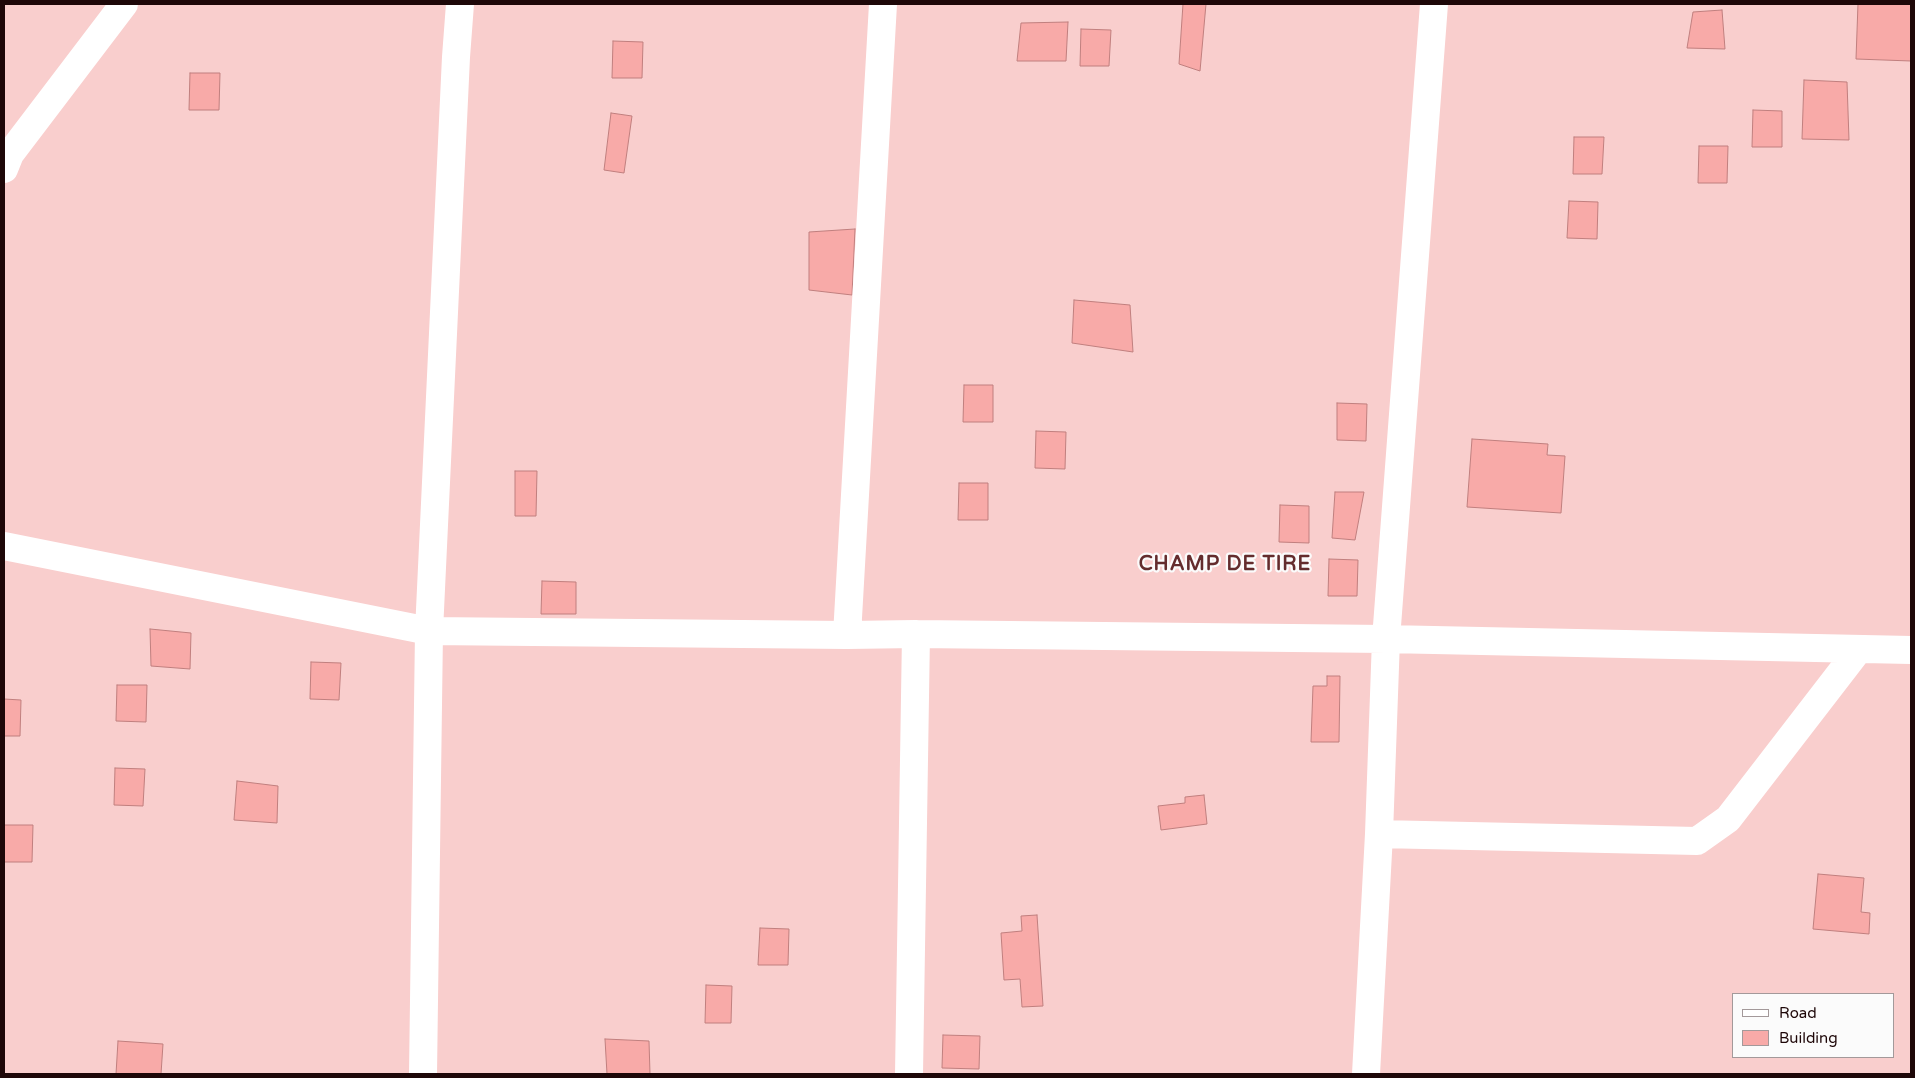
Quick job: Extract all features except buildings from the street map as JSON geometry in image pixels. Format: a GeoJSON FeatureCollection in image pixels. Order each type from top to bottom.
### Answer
{"type":"FeatureCollection","features":[{"type":"Feature","properties":{"kind":"street"},"geometry":{"type":"LineString","coordinates":[[6,161],[124,4]]}},
{"type":"Feature","properties":{"kind":"street"},"geometry":{"type":"LineString","coordinates":[[423,1074],[429,631],[455,67],[460,4]]}},
{"type":"Feature","properties":{"kind":"street"},"geometry":{"type":"LineString","coordinates":[[846,635],[883,4]]}},
{"type":"Feature","properties":{"kind":"street"},"geometry":{"type":"LineString","coordinates":[[1366,1074],[1379,834],[1386,640],[1434,4]]}},
{"type":"Feature","properties":{"kind":"street"},"geometry":{"type":"LineString","coordinates":[[4,546],[429,631],[916,634],[1386,640],[1911,650]]}},
{"type":"Feature","properties":{"kind":"street"},"geometry":{"type":"LineString","coordinates":[[909,1074],[916,634]]}},
{"type":"Feature","properties":{"kind":"street"},"geometry":{"type":"LineString","coordinates":[[1379,834],[1697,841],[1728,819],[1859,649]]}},
{"type":"Feature","properties":{"kind":"district","name":"CHAMP DE TIRE"},"geometry":{"type":"Point","coordinates":[1225,565]}}]}
